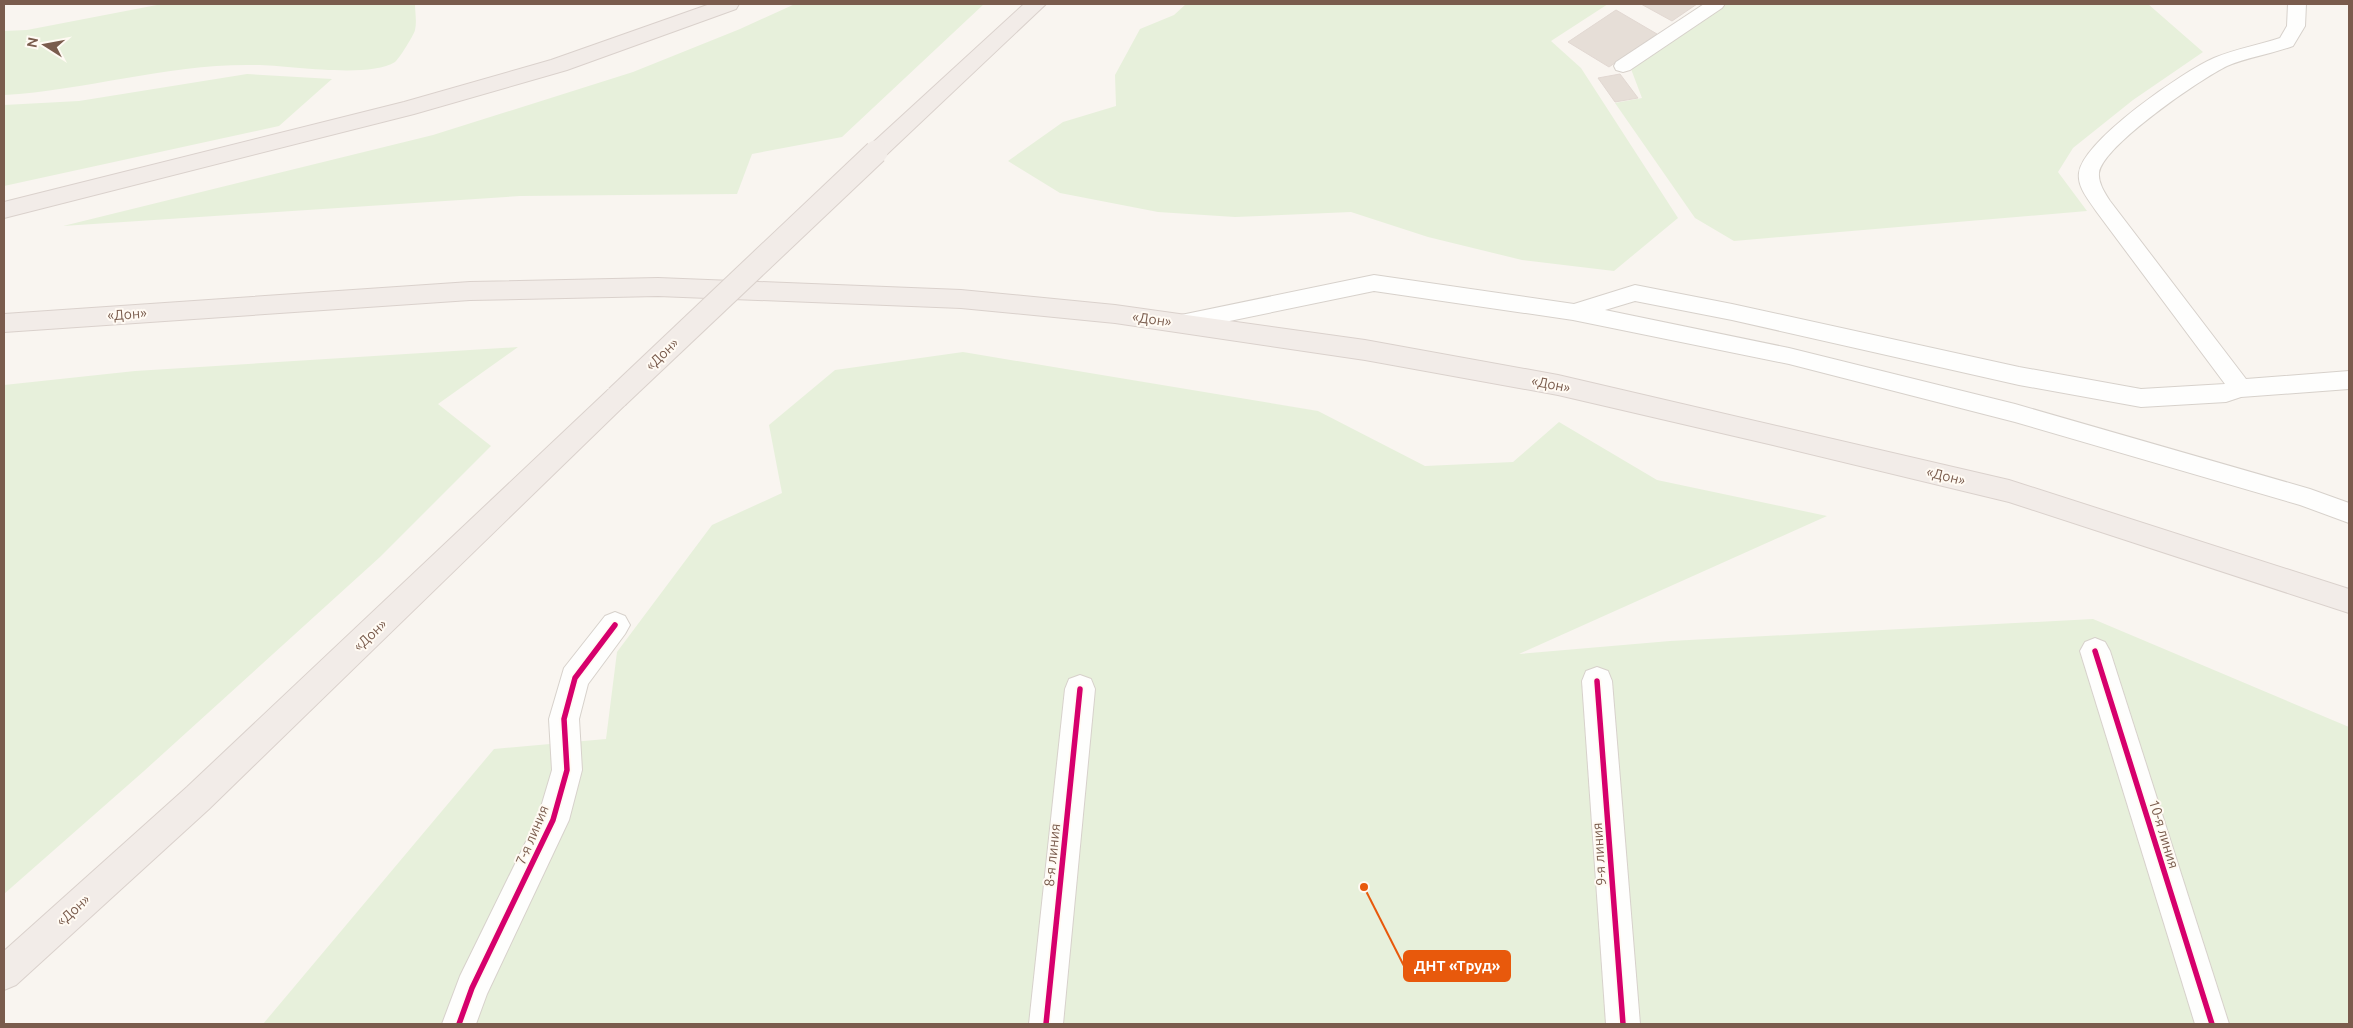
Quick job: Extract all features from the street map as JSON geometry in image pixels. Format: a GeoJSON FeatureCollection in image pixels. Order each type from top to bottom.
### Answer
{"type":"FeatureCollection","features":[{"type":"Feature","properties":{"kind":"highway"},"geometry":{"type":"LineString","coordinates":[[4,210],[214,159],[406,109],[559,64],[729,4]]}},
{"type":"Feature","properties":{"kind":"highway","name":"«Дон»"},"geometry":{"type":"LineString","coordinates":[[4,973],[198,798],[876,152],[1036,4]]}},
{"type":"Feature","properties":{"kind":"highway","name":"«Дон»"},"geometry":{"type":"LineString","coordinates":[[4,322],[470,291],[658,287],[961,298],[1181,323],[1365,350],[1558,385],[1764,432],[2009,492],[2349,601]]}},
{"type":"Feature","properties":{"kind":"street","name":"7-я линия"},"geometry":{"type":"LineString","coordinates":[[459,1024],[472,988],[553,820],[567,770],[564,719],[575,678],[615,625]]}},
{"type":"Feature","properties":{"kind":"street","name":"10-я линия"},"geometry":{"type":"LineString","coordinates":[[2095,651],[2212,1024]]}},
{"type":"Feature","properties":{"kind":"street","name":"9-я линия"},"geometry":{"type":"LineString","coordinates":[[1597,681],[1623,1024]]}},
{"type":"Feature","properties":{"kind":"street","name":"8-я линия"},"geometry":{"type":"LineString","coordinates":[[1046,1024],[1080,689]]}},
{"type":"Feature","properties":{"kind":"lane"},"geometry":{"type":"LineString","coordinates":[[1623,66],[1716,4]]}},
{"type":"Feature","properties":{"kind":"lane"},"geometry":{"type":"LineString","coordinates":[[2240,388],[2103,206],[2091,186],[2089,172],[2093,159],[2124,128],[2158,103],[2220,63],[2287,42],[2296,26],[2297,4]]}},
{"type":"Feature","properties":{"kind":"lane"},"geometry":{"type":"LineString","coordinates":[[1181,323],[1374,282],[1573,312],[1790,356],[2015,412],[2292,494],[2349,513]]}},
{"type":"Feature","properties":{"kind":"lane"},"geometry":{"type":"LineString","coordinates":[[1573,312],[1635,293],[1732,312],[2019,376],[2141,398],[2226,393],[2240,388],[2349,380]]}},
{"type":"Feature","properties":{"kind":"green space"},"geometry":{"type":"Polygon","coordinates":[[[162,4],[415,4],[416,27],[403,52],[395,62],[383,67],[366,70],[327,70],[256,65],[193,68],[67,88],[4,95],[4,31],[27,30],[162,4]]]}},
{"type":"Feature","properties":{"kind":"green space"},"geometry":{"type":"Polygon","coordinates":[[[795,4],[984,4],[842,137],[752,154],[737,194],[520,196],[63,226],[433,135],[633,72],[740,29],[795,4]]]}},
{"type":"Feature","properties":{"kind":"green space"},"geometry":{"type":"Polygon","coordinates":[[[1186,4],[1608,4],[1551,41],[1581,68],[1678,218],[1614,271],[1522,260],[1428,237],[1351,212],[1235,217],[1158,212],[1060,193],[1008,161],[1063,122],[1116,106],[1115,75],[1140,29],[1174,15],[1186,4]]]}},
{"type":"Feature","properties":{"kind":"green space"},"geometry":{"type":"Polygon","coordinates":[[[1727,4],[2148,4],[2203,52],[2133,100],[2073,148],[2058,172],[2087,211],[1734,241],[1695,218],[1615,103],[1642,98],[1631,69],[1727,4]]]}},
{"type":"Feature","properties":{"kind":"green space"},"geometry":{"type":"Polygon","coordinates":[[[247,74],[332,79],[279,126],[4,186],[4,105],[79,101],[247,74]]]}},
{"type":"Feature","properties":{"kind":"green space"},"geometry":{"type":"Polygon","coordinates":[[[518,347],[438,404],[491,446],[380,557],[144,771],[4,894],[4,385],[135,371],[518,347]]]}},
{"type":"Feature","properties":{"kind":"green space"},"geometry":{"type":"Polygon","coordinates":[[[963,352],[1318,411],[1425,466],[1513,462],[1559,422],[1657,480],[1827,516],[1519,654],[1670,641],[2093,619],[2349,727],[2349,1024],[263,1024],[494,749],[606,739],[617,652],[712,525],[782,493],[769,425],[835,370],[963,352]]]}},
{"type":"Feature","properties":{"kind":"building"},"geometry":{"type":"Polygon","coordinates":[[[1641,4],[1697,4],[1672,21],[1641,4]]]}},
{"type":"Feature","properties":{"kind":"building"},"geometry":{"type":"Polygon","coordinates":[[[1616,10],[1657,34],[1609,67],[1568,42],[1616,10]]]}},
{"type":"Feature","properties":{"kind":"building"},"geometry":{"type":"Polygon","coordinates":[[[1620,74],[1638,98],[1615,102],[1598,78],[1620,74]]]}},
{"type":"Feature","properties":{"kind":"cycle path"},"geometry":{"type":"LineString","coordinates":[[459,1024],[472,988],[553,820],[567,770],[564,719],[575,678],[615,625]]}},
{"type":"Feature","properties":{"kind":"cycle path"},"geometry":{"type":"LineString","coordinates":[[2095,651],[2212,1024]]}},
{"type":"Feature","properties":{"kind":"cycle path"},"geometry":{"type":"LineString","coordinates":[[1597,681],[1623,1024]]}},
{"type":"Feature","properties":{"kind":"cycle path"},"geometry":{"type":"LineString","coordinates":[[1046,1024],[1080,689]]}},
{"type":"Feature","properties":{"kind":"place","name":"ДНТ «Труд»"},"geometry":{"type":"Point","coordinates":[1364,887]}}]}
